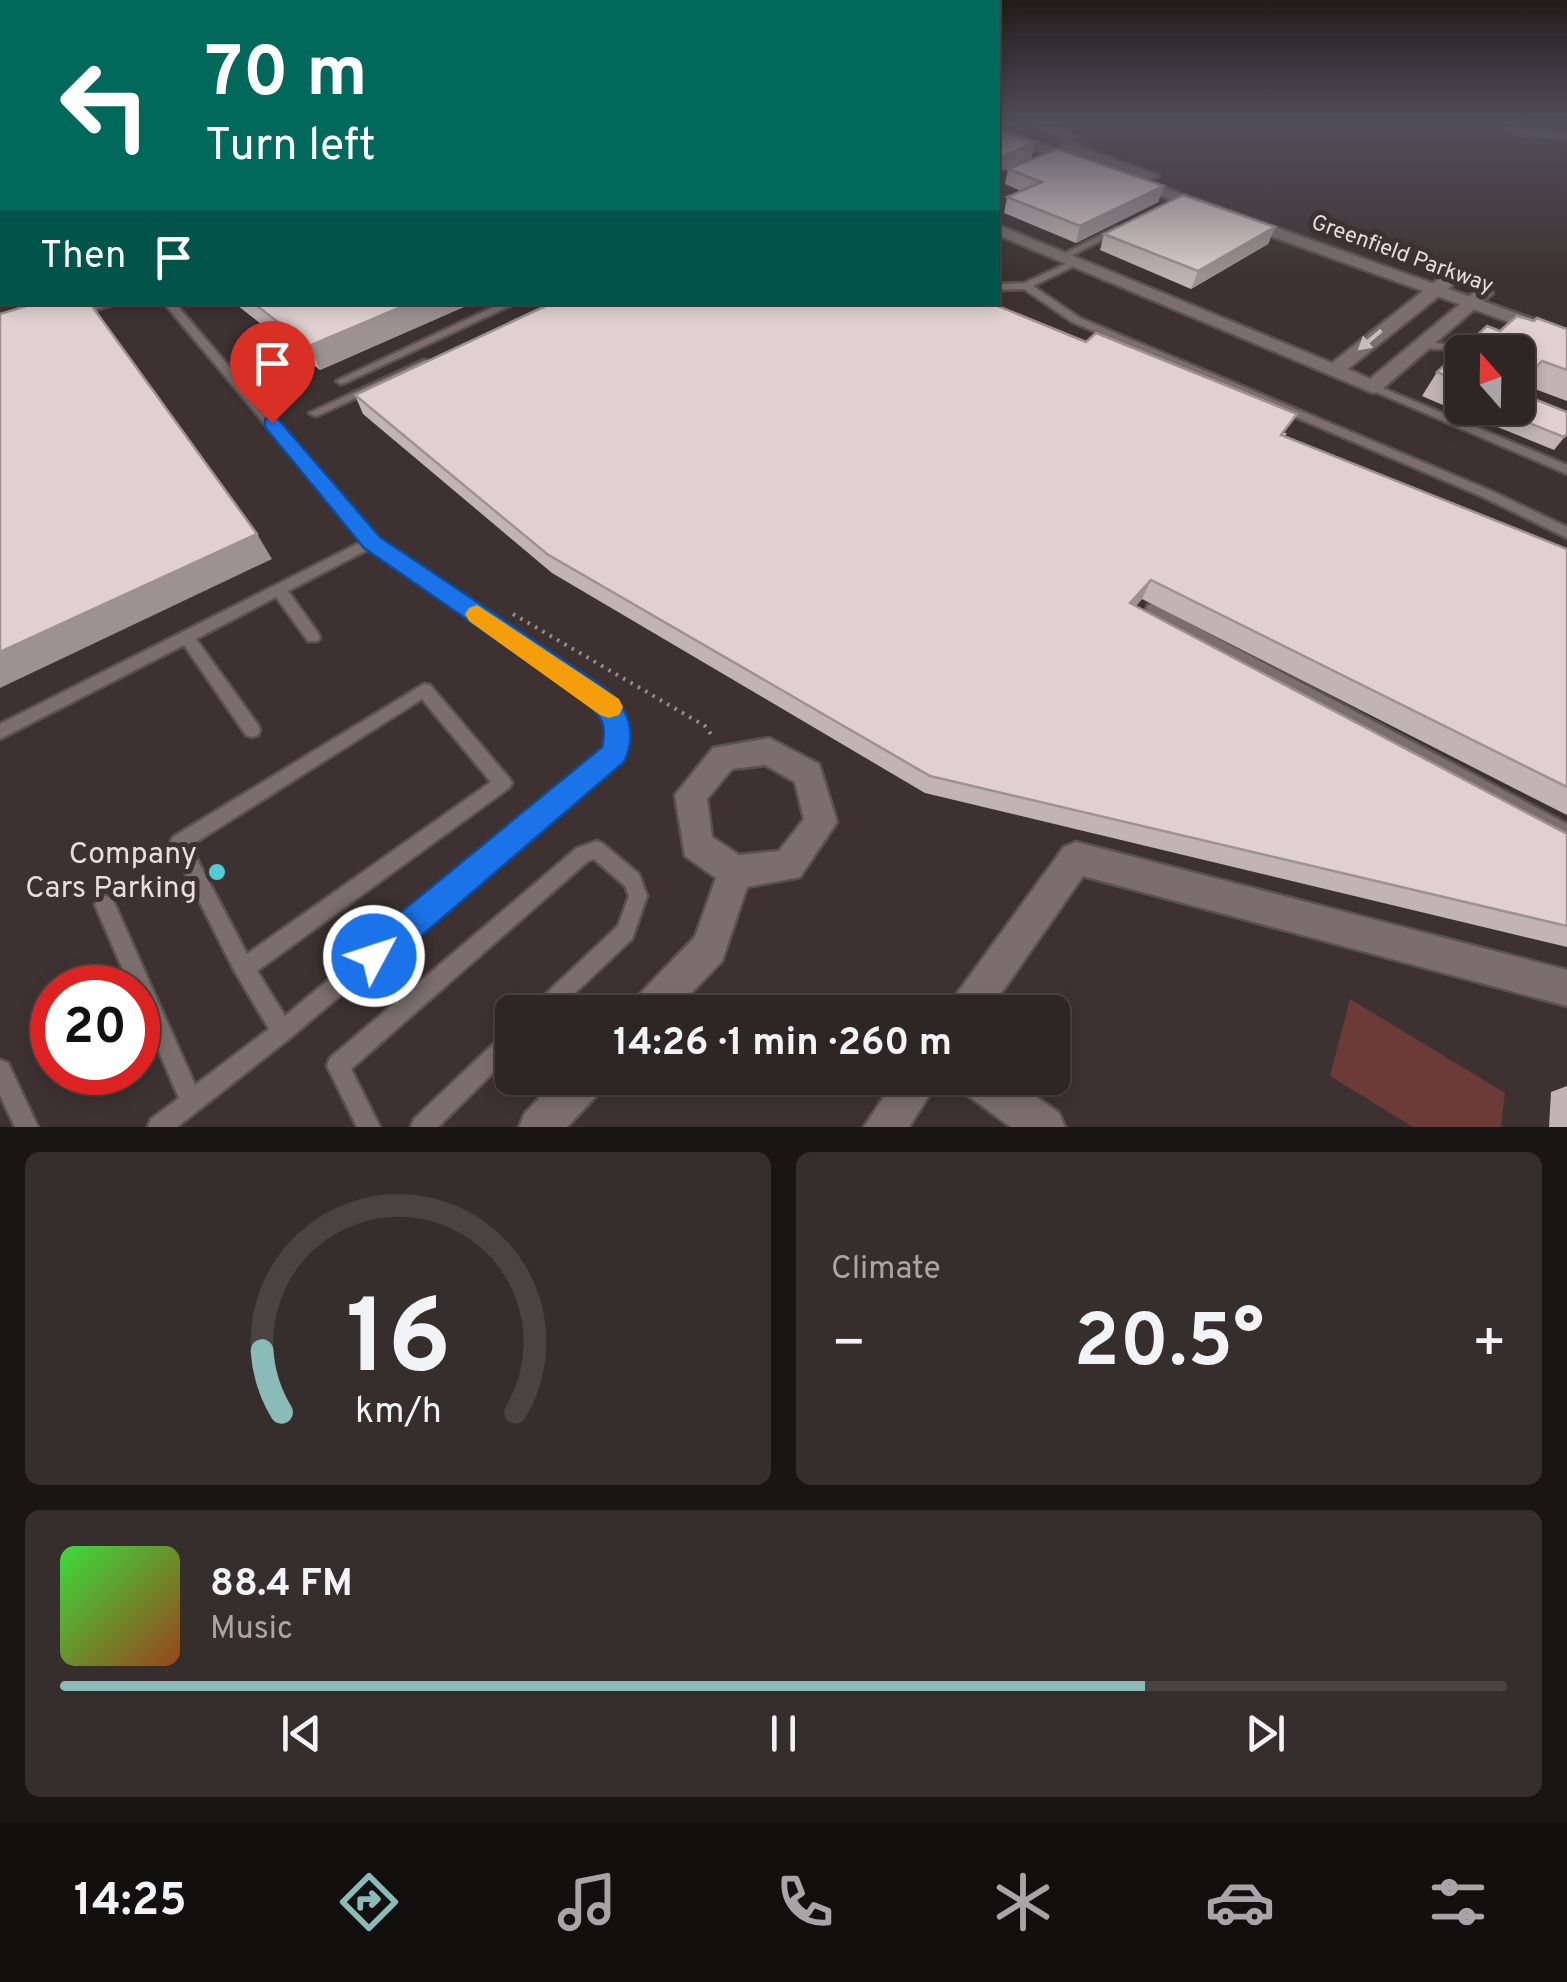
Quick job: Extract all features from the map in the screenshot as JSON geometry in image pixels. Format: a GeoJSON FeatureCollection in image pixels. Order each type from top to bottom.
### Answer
{"type":"FeatureCollection","features":[{"type":"Feature","properties":{"kind":"street","name":"Greenfield Parkway"},"geometry":{"type":"LineString","coordinates":[[1122,176],[1477,298],[1567,337]]}},
{"type":"Feature","properties":{"kind":"street","name":"Greenfield Parkway"},"geometry":{"type":"LineString","coordinates":[[1144,176],[1440,285]]}},
{"type":"Feature","properties":{"kind":"street"},"geometry":{"type":"LineString","coordinates":[[1000,231],[1373,387],[1477,298]]}},
{"type":"Feature","properties":{"kind":"street"},"geometry":{"type":"LineString","coordinates":[[1334,370],[1440,285]]}},
{"type":"Feature","properties":{"kind":"street","name":"Greenfield Parkway"},"geometry":{"type":"LineString","coordinates":[[1477,298],[1567,321]]}},
{"type":"Feature","properties":{"kind":"street"},"geometry":{"type":"LineString","coordinates":[[768,751],[808,774],[820,822],[788,866],[735,872],[697,844],[691,795],[724,757],[768,751]]}},
{"type":"Feature","properties":{"kind":"street"},"geometry":{"type":"LineString","coordinates":[[978,995],[1076,858],[1567,988]]}},
{"type":"Feature","properties":{"kind":"street"},"geometry":{"type":"LineString","coordinates":[[664,995],[709,948],[735,872]]}},
{"type":"Feature","properties":{"kind":"street"},"geometry":{"type":"LineString","coordinates":[[539,1127],[570,1095]]}},
{"type":"Feature","properties":{"kind":"street"},"geometry":{"type":"LineString","coordinates":[[884,1127],[908,1095]]}},
{"type":"Feature","properties":{"kind":"street"},"geometry":{"type":"LineString","coordinates":[[1001,1095],[1045,1127]]}},
{"type":"Feature","properties":{"kind":"lane"},"geometry":{"type":"LineString","coordinates":[[1000,287],[1026,286],[1130,224]]}},
{"type":"Feature","properties":{"kind":"lane"},"geometry":{"type":"LineString","coordinates":[[1026,286],[1076,320],[1192,374],[1485,493],[1567,534]]}},
{"type":"Feature","properties":{"kind":"lane"},"geometry":{"type":"LineString","coordinates":[[66,316],[104,305]]}},
{"type":"Feature","properties":{"kind":"lane"},"geometry":{"type":"LineString","coordinates":[[159,1127],[283,1031],[614,754],[619,732],[610,708],[595,695],[372,542],[171,305]]}},
{"type":"Feature","properties":{"kind":"lane"},"geometry":{"type":"LineString","coordinates":[[341,381],[506,305]]}},
{"type":"Feature","properties":{"kind":"lane"},"geometry":{"type":"LineString","coordinates":[[1419,344],[1445,347],[1480,342],[1493,333]]}},
{"type":"Feature","properties":{"kind":"lane"},"geometry":{"type":"LineString","coordinates":[[315,413],[434,358]]}},
{"type":"Feature","properties":{"kind":"lane"},"geometry":{"type":"LineString","coordinates":[[1373,387],[1567,470]]}},
{"type":"Feature","properties":{"kind":"lane"},"geometry":{"type":"LineString","coordinates":[[0,732],[372,542]]}},
{"type":"Feature","properties":{"kind":"lane"},"geometry":{"type":"LineString","coordinates":[[279,590],[312,637]]}},
{"type":"Feature","properties":{"kind":"lane"},"geometry":{"type":"LineString","coordinates":[[1153,610],[1567,833]]}},
{"type":"Feature","properties":{"kind":"lane"},"geometry":{"type":"LineString","coordinates":[[186,637],[252,730]]}},
{"type":"Feature","properties":{"kind":"lane"},"geometry":{"type":"LineString","coordinates":[[245,968],[503,783],[424,690],[179,843],[245,968],[283,1031]]}},
{"type":"Feature","properties":{"kind":"lane"},"geometry":{"type":"LineString","coordinates":[[369,1127],[338,1066],[583,854],[597,850],[632,880],[638,896],[625,932],[559,995]]}},
{"type":"Feature","properties":{"kind":"lane"},"geometry":{"type":"LineString","coordinates":[[105,906],[191,1101]]}},
{"type":"Feature","properties":{"kind":"lane"},"geometry":{"type":"LineString","coordinates":[[422,1127],[495,1056]]}},
{"type":"Feature","properties":{"kind":"lane"},"geometry":{"type":"LineString","coordinates":[[0,1071],[27,1127]]}},
{"type":"Feature","properties":{"kind":"path"},"geometry":{"type":"LineString","coordinates":[[505,610],[705,726],[724,757]]}},
{"type":"Feature","properties":{"kind":"shaded area"},"geometry":{"type":"Polygon","coordinates":[[[1350,999],[1505,1093],[1501,1127],[1413,1127],[1330,1076],[1350,999]]]}},
{"type":"Feature","properties":{"kind":"building"},"geometry":{"type":"Polygon","coordinates":[[[1025,176],[1134,176],[1164,186],[1080,226],[1007,197],[1042,182],[1025,176]]]}},
{"type":"Feature","properties":{"kind":"building"},"geometry":{"type":"Polygon","coordinates":[[[1183,195],[1275,227],[1198,271],[1104,234],[1183,195]]]}},
{"type":"Feature","properties":{"kind":"building"},"geometry":{"type":"Polygon","coordinates":[[[29,305],[91,305],[257,534],[0,652],[0,314],[29,305]]]}},
{"type":"Feature","properties":{"kind":"building"},"geometry":{"type":"Polygon","coordinates":[[[256,305],[406,305],[309,346],[256,305]]]}},
{"type":"Feature","properties":{"kind":"building"},"geometry":{"type":"Polygon","coordinates":[[[548,305],[995,305],[1086,342],[1096,333],[1297,414],[1281,435],[1567,549],[1567,787],[1151,580],[1130,603],[1567,834],[1567,926],[930,776],[547,554],[355,395],[548,305]]]}},
{"type":"Feature","properties":{"kind":"building"},"geometry":{"type":"Polygon","coordinates":[[[1517,316],[1534,321],[1537,318],[1567,329],[1567,370],[1542,361],[1535,368],[1535,335],[1477,335],[1487,326],[1500,331],[1517,316]]]}},
{"type":"Feature","properties":{"kind":"building"},"geometry":{"type":"Polygon","coordinates":[[[1535,399],[1567,412],[1564,437],[1534,425],[1535,399]]]}},
{"type":"Feature","properties":{"kind":"slow traffic"},"geometry":{"type":"LineString","coordinates":[[477,614],[609,707]]}},
{"type":"Feature","properties":{"kind":"place","name":"Company Cars Parking"},"geometry":{"type":"Point","coordinates":[217,872]}},
{"type":"Feature","properties":{"kind":"route"},"geometry":{"type":"LineString","coordinates":[[272,423],[372,542],[595,695],[610,708],[619,732],[614,754],[374,956]]}}]}
